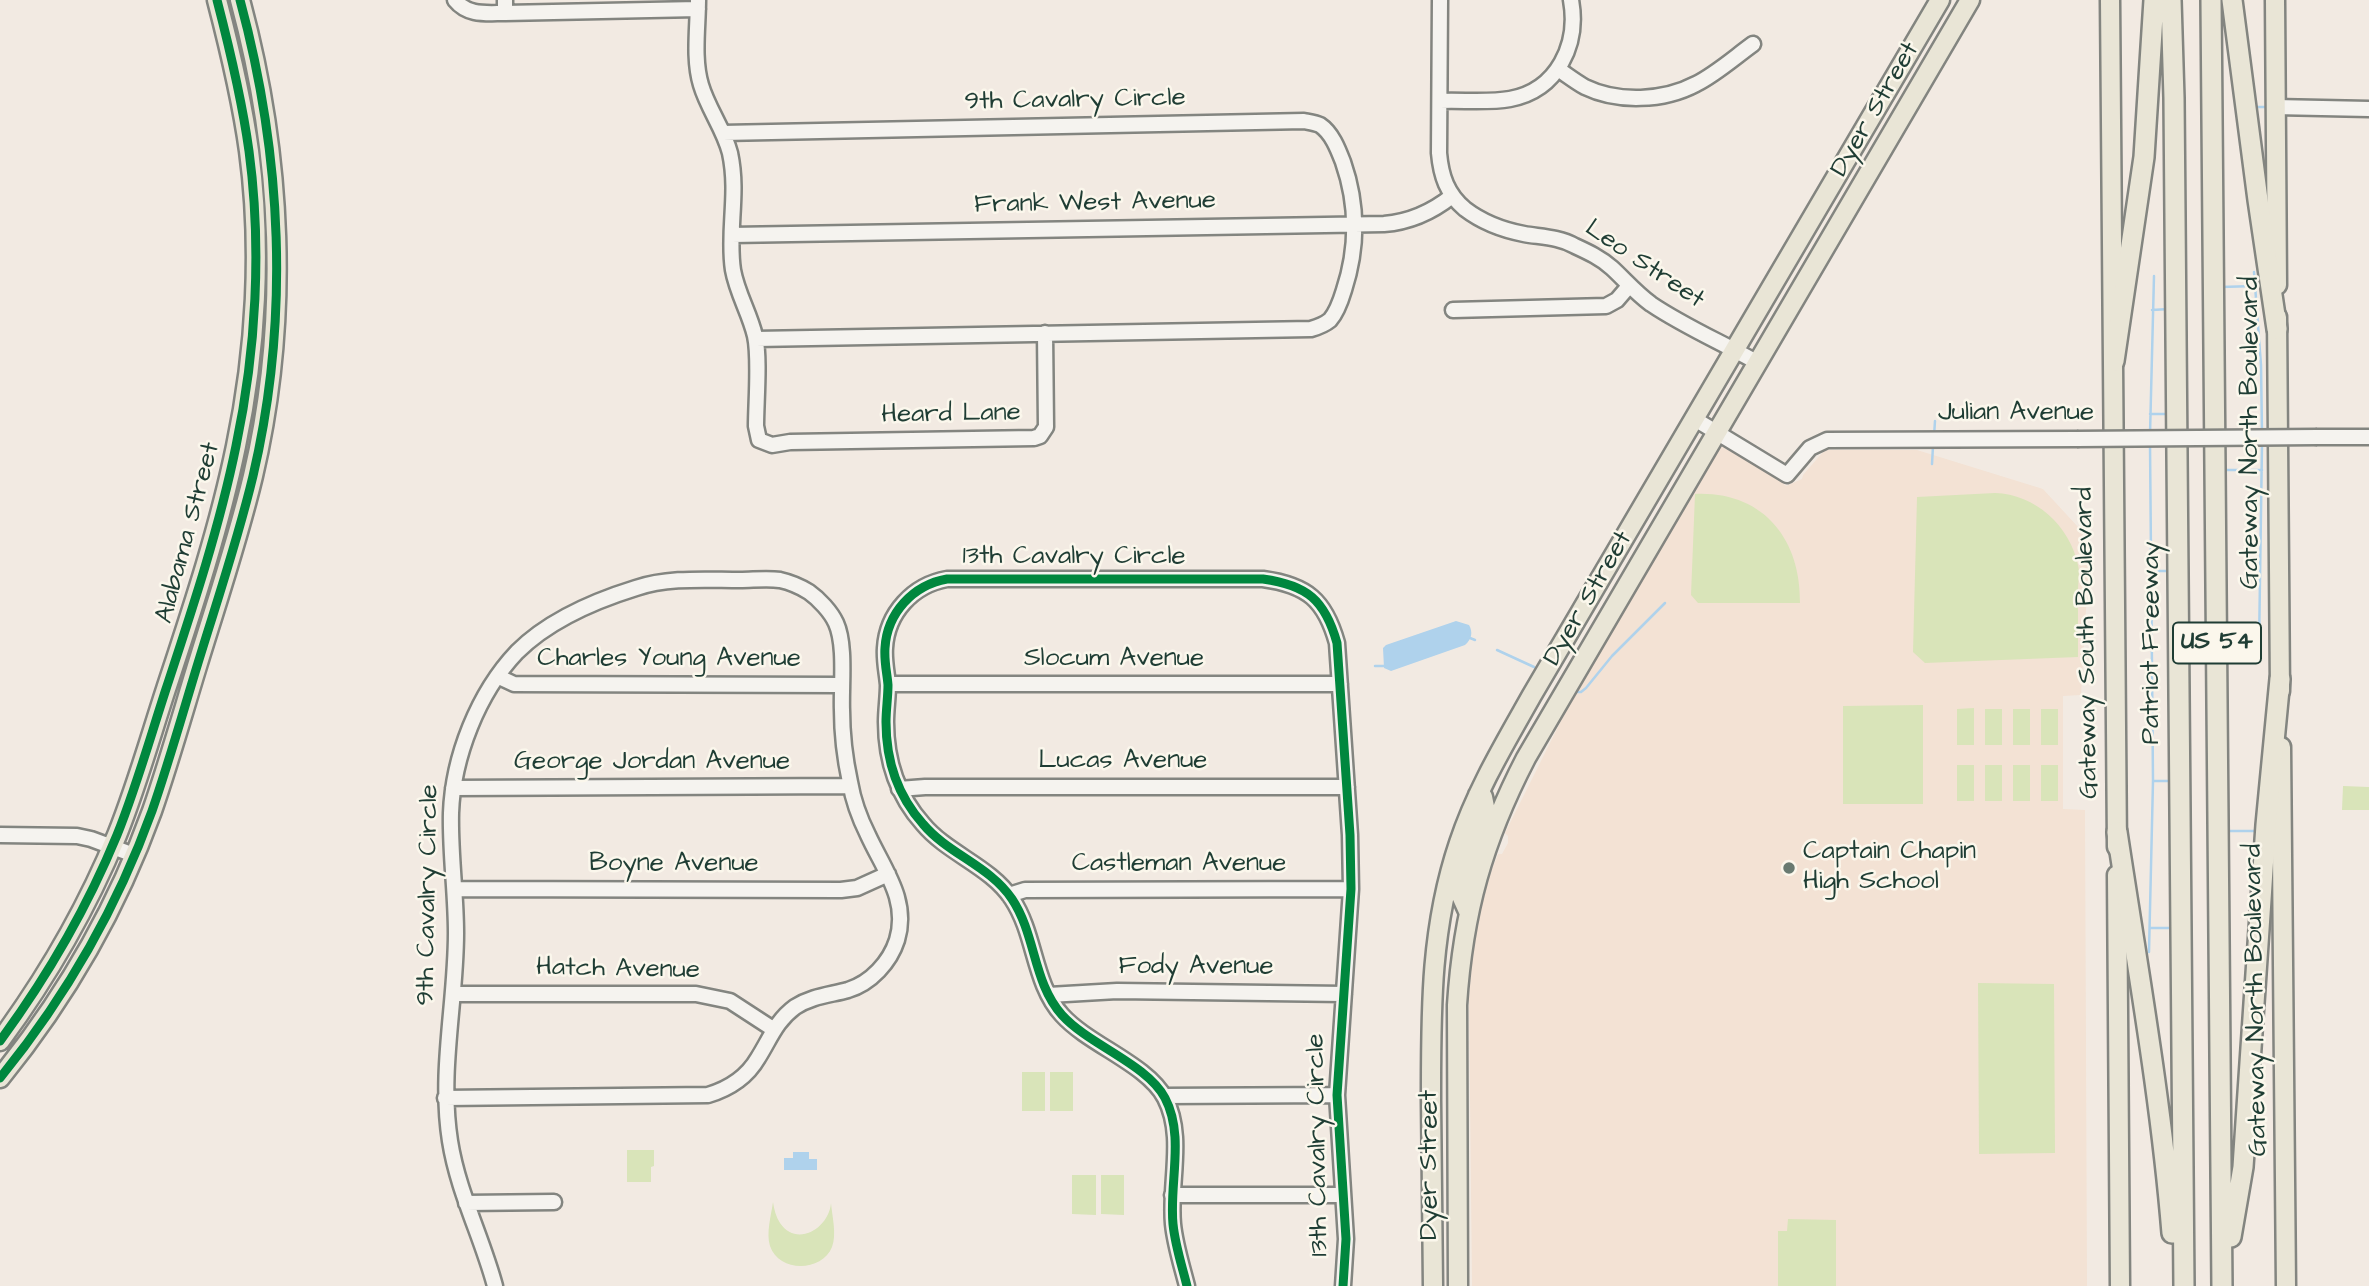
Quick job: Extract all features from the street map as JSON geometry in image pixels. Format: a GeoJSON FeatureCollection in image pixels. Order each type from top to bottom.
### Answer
{"type":"FeatureCollection","features":[{"type":"Feature","properties":{"kind":"highway"},"geometry":{"type":"LineString","coordinates":[[2114,361],[2144,157],[2154,0]]}},
{"type":"Feature","properties":{"kind":"highway","name":"Patriot Freeway"},"geometry":{"type":"LineString","coordinates":[[2171,0],[2184,1281]]}},
{"type":"Feature","properties":{"kind":"highway","name":"US 54"},"geometry":{"type":"LineString","coordinates":[[2211,0],[2223,1286]]}},
{"type":"Feature","properties":{"kind":"highway"},"geometry":{"type":"LineString","coordinates":[[2232,0],[2277,329]]}},
{"type":"Feature","properties":{"kind":"highway"},"geometry":{"type":"LineString","coordinates":[[2223,1286],[2243,1167],[2266,825],[2280,679]]}},
{"type":"Feature","properties":{"kind":"highway"},"geometry":{"type":"LineString","coordinates":[[2117,832],[2167,1172],[2173,1247],[2184,1281]]}},
{"type":"Feature","properties":{"kind":"main road","name":"Alabama Street"},"geometry":{"type":"LineString","coordinates":[[0,1041],[65,941],[112,847],[175,662],[216,525],[236,443],[244,396],[254,287],[254,224],[249,152],[230,49],[217,0]]}},
{"type":"Feature","properties":{"kind":"main road","name":"Alabama Street"},"geometry":{"type":"LineString","coordinates":[[0,1078],[69,983],[90,947],[134,855],[174,746],[253,475],[270,382],[277,278],[276,217],[264,103],[240,0]]}},
{"type":"Feature","properties":{"kind":"main road","name":"Dyer Street"},"geometry":{"type":"LineString","coordinates":[[1433,1286],[1431,1021],[1434,951],[1448,881],[1462,832],[1478,795],[1532,695],[1940,0]]}},
{"type":"Feature","properties":{"kind":"main road","name":"Dyer Street"},"geometry":{"type":"LineString","coordinates":[[1458,1286],[1459,965],[1468,911],[1481,862],[1511,787],[1715,432],[1970,0]]}},
{"type":"Feature","properties":{"kind":"main road","name":"Gateway South Boulevard"},"geometry":{"type":"LineString","coordinates":[[2110,0],[2120,1286]]}},
{"type":"Feature","properties":{"kind":"main road","name":"Gateway North Boulevard"},"geometry":{"type":"LineString","coordinates":[[2275,0],[2286,1286]]}},
{"type":"Feature","properties":{"kind":"main road"},"geometry":{"type":"LineString","coordinates":[[1635,521],[1658,532]]}},
{"type":"Feature","properties":{"kind":"main road"},"geometry":{"type":"LineString","coordinates":[[1468,911],[1459,891],[1485,807],[1483,797],[1478,795]]}},
{"type":"Feature","properties":{"kind":"street"},"geometry":{"type":"LineString","coordinates":[[455,0],[472,13],[505,7],[698,4],[699,82],[729,152],[735,194],[733,273],[756,339]]}},
{"type":"Feature","properties":{"kind":"street"},"geometry":{"type":"LineString","coordinates":[[1440,0],[1440,170],[1452,196]]}},
{"type":"Feature","properties":{"kind":"street"},"geometry":{"type":"LineString","coordinates":[[1440,101],[1512,98],[1537,88],[1558,69],[1566,57],[1574,30],[1571,0]]}},
{"type":"Feature","properties":{"kind":"street"},"geometry":{"type":"LineString","coordinates":[[230,49],[252,43]]}},
{"type":"Feature","properties":{"kind":"street"},"geometry":{"type":"LineString","coordinates":[[1558,69],[1587,88],[1613,96],[1666,95],[1681,91],[1706,78],[1753,44]]}},
{"type":"Feature","properties":{"kind":"street"},"geometry":{"type":"LineString","coordinates":[[2275,107],[2369,109]]}},
{"type":"Feature","properties":{"kind":"street","name":"9th Cavalry Circle"},"geometry":{"type":"LineString","coordinates":[[723,133],[1304,121],[1319,124],[1332,137],[1349,181],[1355,224],[1352,261],[1341,300],[1333,317],[1319,327],[756,339]]}},
{"type":"Feature","properties":{"kind":"street","name":"Leo Street"},"geometry":{"type":"LineString","coordinates":[[1452,196],[1479,218],[1500,228],[1570,243],[1593,254],[1651,303],[1707,337],[1758,363]]}},
{"type":"Feature","properties":{"kind":"street","name":"Frank West Avenue"},"geometry":{"type":"LineString","coordinates":[[732,235],[1403,223],[1452,196]]}},
{"type":"Feature","properties":{"kind":"street"},"geometry":{"type":"LineString","coordinates":[[1453,310],[1606,306],[1617,300],[1629,286]]}},
{"type":"Feature","properties":{"kind":"street","name":"Heard Lane"},"geometry":{"type":"LineString","coordinates":[[756,339],[755,426],[759,439],[772,445],[790,442],[1040,436],[1045,427],[1045,334]]}},
{"type":"Feature","properties":{"kind":"street","name":"Julian Avenue"},"geometry":{"type":"LineString","coordinates":[[1693,418],[1787,475],[1810,448],[1827,440],[2369,437]]}},
{"type":"Feature","properties":{"kind":"street","name":"13th Cavalry Circle"},"geometry":{"type":"LineString","coordinates":[[1187,1286],[1173,1224],[1175,1149],[1164,1096],[1140,1071],[1079,1031],[1060,1013],[1042,983],[1025,926],[1009,895],[992,877],[923,825],[899,789],[892,773],[886,742],[888,684],[885,646],[893,619],[903,604],[923,586],[947,579],[1263,579],[1284,582],[1304,592],[1322,606],[1327,614],[1337,643],[1351,889],[1337,1095],[1346,1239],[1343,1286]]}},
{"type":"Feature","properties":{"kind":"street","name":"9th Cavalry Circle"},"geometry":{"type":"LineString","coordinates":[[445,1098],[708,1095],[735,1083],[747,1073],[757,1061],[773,1029],[797,1006],[824,994],[848,990],[863,983],[887,961],[899,935],[899,898],[868,836],[850,786],[843,731],[840,645],[836,624],[810,593],[779,580],[674,580],[646,584],[607,597],[551,625],[517,653],[472,721],[453,788],[451,844],[456,889],[454,993],[446,1060],[445,1098],[454,1164],[495,1286]]}},
{"type":"Feature","properties":{"kind":"street","name":"Charles Young Avenue"},"geometry":{"type":"LineString","coordinates":[[499,677],[514,684],[841,685]]}},
{"type":"Feature","properties":{"kind":"street","name":"Slocum Avenue"},"geometry":{"type":"LineString","coordinates":[[888,684],[1339,684]]}},
{"type":"Feature","properties":{"kind":"street","name":"George Jordan Avenue"},"geometry":{"type":"LineString","coordinates":[[453,788],[850,786]]}},
{"type":"Feature","properties":{"kind":"street","name":"Lucas Avenue"},"geometry":{"type":"LineString","coordinates":[[899,789],[1347,787]]}},
{"type":"Feature","properties":{"kind":"street"},"geometry":{"type":"LineString","coordinates":[[0,835],[77,836],[134,855]]}},
{"type":"Feature","properties":{"kind":"street","name":"Boyne Avenue"},"geometry":{"type":"LineString","coordinates":[[456,889],[841,890],[857,888],[888,874]]}},
{"type":"Feature","properties":{"kind":"street","name":"Castleman Avenue"},"geometry":{"type":"LineString","coordinates":[[1009,895],[1025,890],[1351,889]]}},
{"type":"Feature","properties":{"kind":"street","name":"Fody Avenue"},"geometry":{"type":"LineString","coordinates":[[1049,995],[1117,991],[1343,994]]}},
{"type":"Feature","properties":{"kind":"street","name":"Hatch Avenue"},"geometry":{"type":"LineString","coordinates":[[454,993],[696,994],[730,1001],[773,1029]]}},
{"type":"Feature","properties":{"kind":"street"},"geometry":{"type":"LineString","coordinates":[[1164,1096],[1337,1095]]}},
{"type":"Feature","properties":{"kind":"street"},"geometry":{"type":"LineString","coordinates":[[1172,1195],[1342,1195]]}},
{"type":"Feature","properties":{"kind":"street"},"geometry":{"type":"LineString","coordinates":[[466,1203],[554,1202]]}},
{"type":"Feature","properties":{"kind":"shaded area","name":"Captain Chapin High School"},"geometry":{"type":"Polygon","coordinates":[[[1721,446],[1786,486],[1802,479],[1823,452],[1828,450],[1917,450],[2043,489],[2090,540],[2081,695],[2063,696],[2063,809],[2085,810],[2087,1286],[1472,1286],[1469,999],[1473,947],[1487,882],[1498,854],[1502,854],[1508,843],[1505,833],[1569,705],[1721,446]]]}},
{"type":"Feature","properties":{"kind":"green space"},"geometry":{"type":"Polygon","coordinates":[[[1995,493],[2024,499],[2037,506],[2059,525],[2067,537],[2079,568],[2078,657],[1925,663],[1913,652],[1917,497],[1995,493]]]}},
{"type":"Feature","properties":{"kind":"green space"},"geometry":{"type":"Polygon","coordinates":[[[1695,494],[1719,495],[1740,501],[1758,510],[1773,523],[1785,539],[1793,558],[1799,580],[1800,603],[1698,603],[1691,595],[1695,494]]]}},
{"type":"Feature","properties":{"kind":"green space"},"geometry":{"type":"Polygon","coordinates":[[[1923,705],[1923,804],[1843,804],[1843,706],[1923,705]]]}},
{"type":"Feature","properties":{"kind":"green space"},"geometry":{"type":"Polygon","coordinates":[[[1974,708],[1974,745],[1957,745],[1957,709],[1974,708]]]}},
{"type":"Feature","properties":{"kind":"green space"},"geometry":{"type":"Polygon","coordinates":[[[1985,709],[2002,709],[2002,745],[1985,745],[1985,709]]]}},
{"type":"Feature","properties":{"kind":"green space"},"geometry":{"type":"Polygon","coordinates":[[[2013,709],[2030,709],[2030,745],[2013,745],[2013,709]]]}},
{"type":"Feature","properties":{"kind":"green space"},"geometry":{"type":"Polygon","coordinates":[[[2041,709],[2058,709],[2058,745],[2041,745],[2041,709]]]}},
{"type":"Feature","properties":{"kind":"green space"},"geometry":{"type":"Polygon","coordinates":[[[1957,765],[1974,765],[1974,801],[1957,801],[1957,765]]]}},
{"type":"Feature","properties":{"kind":"green space"},"geometry":{"type":"Polygon","coordinates":[[[1985,765],[2002,765],[2002,801],[1985,801],[1985,765]]]}},
{"type":"Feature","properties":{"kind":"green space"},"geometry":{"type":"Polygon","coordinates":[[[2013,765],[2030,765],[2030,801],[2013,801],[2013,765]]]}},
{"type":"Feature","properties":{"kind":"green space"},"geometry":{"type":"Polygon","coordinates":[[[2041,765],[2058,765],[2058,801],[2041,801],[2041,765]]]}},
{"type":"Feature","properties":{"kind":"green space"},"geometry":{"type":"Polygon","coordinates":[[[2343,786],[2369,787],[2369,810],[2342,810],[2343,786]]]}},
{"type":"Feature","properties":{"kind":"green space"},"geometry":{"type":"Polygon","coordinates":[[[1978,983],[2054,984],[2055,1153],[1979,1154],[1978,983]]]}},
{"type":"Feature","properties":{"kind":"green space"},"geometry":{"type":"Polygon","coordinates":[[[1022,1072],[1045,1072],[1045,1111],[1022,1111],[1022,1072]]]}},
{"type":"Feature","properties":{"kind":"green space"},"geometry":{"type":"Polygon","coordinates":[[[1050,1072],[1073,1072],[1073,1111],[1050,1111],[1050,1072]]]}},
{"type":"Feature","properties":{"kind":"green space"},"geometry":{"type":"Polygon","coordinates":[[[627,1150],[654,1150],[651,1182],[627,1182],[627,1150]]]}},
{"type":"Feature","properties":{"kind":"green space"},"geometry":{"type":"Polygon","coordinates":[[[1072,1175],[1096,1175],[1096,1215],[1072,1214],[1072,1175]]]}},
{"type":"Feature","properties":{"kind":"green space"},"geometry":{"type":"Polygon","coordinates":[[[1101,1175],[1124,1175],[1124,1215],[1101,1214],[1101,1175]]]}},
{"type":"Feature","properties":{"kind":"green space"},"geometry":{"type":"Polygon","coordinates":[[[773,1202],[780,1223],[795,1234],[811,1232],[818,1227],[825,1220],[831,1203],[834,1236],[827,1255],[810,1265],[801,1266],[791,1265],[775,1255],[768,1236],[773,1202]]]}},
{"type":"Feature","properties":{"kind":"green space"},"geometry":{"type":"Polygon","coordinates":[[[1788,1219],[1836,1220],[1836,1286],[1778,1286],[1778,1231],[1787,1231],[1788,1219]]]}},
{"type":"Feature","properties":{"kind":"water"},"geometry":{"type":"Polygon","coordinates":[[[1456,621],[1469,625],[1470,638],[1465,645],[1391,671],[1384,668],[1383,648],[1386,645],[1456,621]]]}},
{"type":"Feature","properties":{"kind":"water"},"geometry":{"type":"Polygon","coordinates":[[[793,1152],[809,1152],[809,1159],[817,1159],[817,1170],[784,1170],[784,1158],[793,1158],[793,1152]]]}},
{"type":"Feature","properties":{"kind":"waterway"},"geometry":{"type":"LineString","coordinates":[[2253,107],[2267,107]]}},
{"type":"Feature","properties":{"kind":"waterway"},"geometry":{"type":"LineString","coordinates":[[2254,272],[2261,365],[2262,433]]}},
{"type":"Feature","properties":{"kind":"waterway"},"geometry":{"type":"LineString","coordinates":[[2150,434],[2154,276]]}},
{"type":"Feature","properties":{"kind":"waterway"},"geometry":{"type":"LineString","coordinates":[[2221,287],[2255,286]]}},
{"type":"Feature","properties":{"kind":"waterway"},"geometry":{"type":"LineString","coordinates":[[2152,310],[2169,309]]}},
{"type":"Feature","properties":{"kind":"waterway"},"geometry":{"type":"LineString","coordinates":[[2150,414],[2170,414]]}},
{"type":"Feature","properties":{"kind":"waterway"},"geometry":{"type":"LineString","coordinates":[[1934,436],[1935,421]]}},
{"type":"Feature","properties":{"kind":"waterway"},"geometry":{"type":"LineString","coordinates":[[2149,952],[2153,781],[2150,444]]}},
{"type":"Feature","properties":{"kind":"waterway"},"geometry":{"type":"LineString","coordinates":[[2259,647],[2262,444]]}},
{"type":"Feature","properties":{"kind":"waterway"},"geometry":{"type":"LineString","coordinates":[[1932,464],[1933,446]]}},
{"type":"Feature","properties":{"kind":"waterway"},"geometry":{"type":"LineString","coordinates":[[2223,470],[2262,470]]}},
{"type":"Feature","properties":{"kind":"waterway"},"geometry":{"type":"LineString","coordinates":[[2151,571],[2171,571]]}},
{"type":"Feature","properties":{"kind":"waterway"},"geometry":{"type":"LineString","coordinates":[[1574,692],[1581,692],[1586,688],[1612,656],[1665,603]]}},
{"type":"Feature","properties":{"kind":"waterway"},"geometry":{"type":"LineString","coordinates":[[1470,638],[1475,640]]}},
{"type":"Feature","properties":{"kind":"waterway"},"geometry":{"type":"LineString","coordinates":[[2224,639],[2259,640]]}},
{"type":"Feature","properties":{"kind":"waterway"},"geometry":{"type":"LineString","coordinates":[[1497,650],[1534,667]]}},
{"type":"Feature","properties":{"kind":"waterway"},"geometry":{"type":"LineString","coordinates":[[1375,666],[1384,666]]}},
{"type":"Feature","properties":{"kind":"waterway"},"geometry":{"type":"LineString","coordinates":[[2153,781],[2173,781]]}},
{"type":"Feature","properties":{"kind":"waterway"},"geometry":{"type":"LineString","coordinates":[[2226,831],[2257,831]]}},
{"type":"Feature","properties":{"kind":"waterway"},"geometry":{"type":"LineString","coordinates":[[2150,928],[2174,928]]}},
{"type":"Feature","properties":{"kind":"cycle path"},"geometry":{"type":"LineString","coordinates":[[0,1041],[65,941],[93,889],[117,835],[137,781],[204,569],[236,446],[252,336],[255,225],[246,132],[217,0]]}},
{"type":"Feature","properties":{"kind":"cycle path"},"geometry":{"type":"LineString","coordinates":[[0,1078],[46,1016],[87,951],[138,847],[170,756],[253,476],[265,417],[272,357],[276,237],[265,118],[240,0]]}},
{"type":"Feature","properties":{"kind":"cycle path"},"geometry":{"type":"LineString","coordinates":[[1187,1286],[1173,1224],[1174,1128],[1165,1098],[1145,1075],[1073,1026],[1062,1015],[1045,988],[1026,928],[1012,899],[992,878],[944,844],[923,824],[906,801],[895,777],[887,736],[887,635],[904,603],[923,587],[935,582],[947,579],[1263,579],[1291,585],[1303,591],[1320,605],[1327,616],[1337,643],[1350,835],[1351,889],[1337,1095],[1346,1239],[1343,1286]]}},
{"type":"Feature","properties":{"kind":"place","name":"Captain Chapin High School"},"geometry":{"type":"Point","coordinates":[1789,868]}}]}
